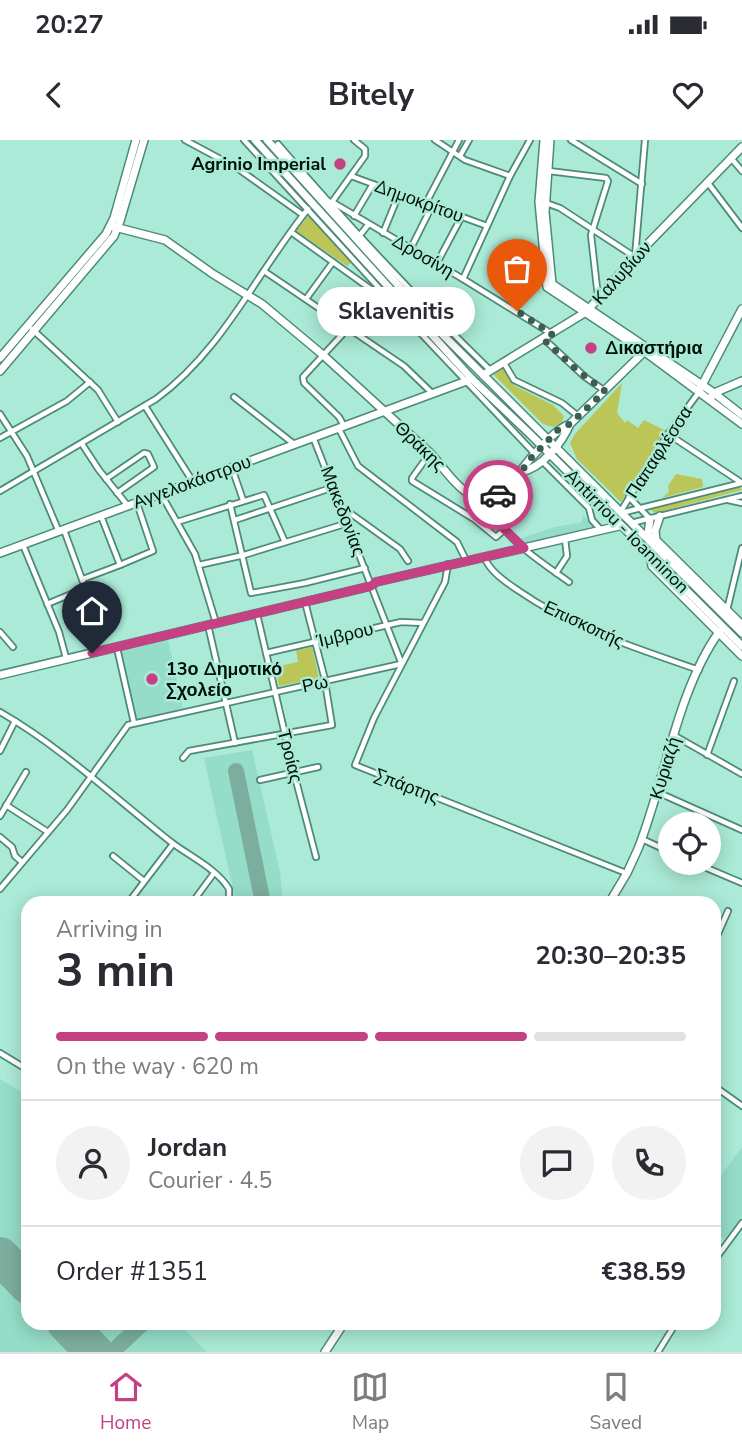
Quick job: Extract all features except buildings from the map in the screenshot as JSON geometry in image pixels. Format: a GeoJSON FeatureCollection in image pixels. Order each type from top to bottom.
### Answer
{"type":"FeatureCollection","features":[{"type":"Feature","properties":{"kind":"street"},"geometry":{"type":"LineString","coordinates":[[115,226],[136,140]]}},
{"type":"Feature","properties":{"kind":"street"},"geometry":{"type":"LineString","coordinates":[[0,372],[32,329],[109,243],[144,140]]}},
{"type":"Feature","properties":{"kind":"street"},"geometry":{"type":"LineString","coordinates":[[185,140],[237,168],[303,215]]}},
{"type":"Feature","properties":{"kind":"street"},"geometry":{"type":"LineString","coordinates":[[244,140],[386,291],[379,295],[291,232]]}},
{"type":"Feature","properties":{"kind":"street","name":"Antirriou - Ioanninon"},"geometry":{"type":"LineString","coordinates":[[255,140],[386,291],[469,380],[546,450],[742,646]]}},
{"type":"Feature","properties":{"kind":"street","name":"Antirriou - Ioanninon"},"geometry":{"type":"LineString","coordinates":[[267,140],[278,144],[319,195],[445,331],[620,513],[742,634]]}},
{"type":"Feature","properties":{"kind":"street"},"geometry":{"type":"LineString","coordinates":[[330,202],[351,176],[365,152],[354,140]]}},
{"type":"Feature","properties":{"kind":"street"},"geometry":{"type":"LineString","coordinates":[[435,140],[472,163],[510,176]]}},
{"type":"Feature","properties":{"kind":"street"},"geometry":{"type":"LineString","coordinates":[[411,248],[459,140]]}},
{"type":"Feature","properties":{"kind":"street"},"geometry":{"type":"LineString","coordinates":[[460,156],[469,140]]}},
{"type":"Feature","properties":{"kind":"street"},"geometry":{"type":"LineString","coordinates":[[463,279],[510,176],[530,140]]}},
{"type":"Feature","properties":{"kind":"street"},"geometry":{"type":"LineString","coordinates":[[544,140],[542,202],[551,282],[700,388],[742,424]]}},
{"type":"Feature","properties":{"kind":"street"},"geometry":{"type":"LineString","coordinates":[[542,202],[550,140]]}},
{"type":"Feature","properties":{"kind":"street"},"geometry":{"type":"LineString","coordinates":[[571,140],[642,184]]}},
{"type":"Feature","properties":{"kind":"street"},"geometry":{"type":"LineString","coordinates":[[542,202],[560,208],[635,257],[645,140]]}},
{"type":"Feature","properties":{"kind":"street","name":"Καλυβίων"},"geometry":{"type":"LineString","coordinates":[[487,373],[544,340],[587,310],[742,147]]}},
{"type":"Feature","properties":{"kind":"street"},"geometry":{"type":"LineString","coordinates":[[732,158],[742,171]]}},
{"type":"Feature","properties":{"kind":"street"},"geometry":{"type":"LineString","coordinates":[[548,170],[607,179],[591,235],[598,297]]}},
{"type":"Feature","properties":{"kind":"street","name":"Δημοκρίτου"},"geometry":{"type":"LineString","coordinates":[[351,176],[487,226]]}},
{"type":"Feature","properties":{"kind":"street"},"geometry":{"type":"LineString","coordinates":[[708,183],[742,228]]}},
{"type":"Feature","properties":{"kind":"street"},"geometry":{"type":"LineString","coordinates":[[354,216],[373,184]]}},
{"type":"Feature","properties":{"kind":"street"},"geometry":{"type":"LineString","coordinates":[[383,233],[399,194]]}},
{"type":"Feature","properties":{"kind":"street"},"geometry":{"type":"LineString","coordinates":[[319,195],[330,202],[445,331]]}},
{"type":"Feature","properties":{"kind":"street","name":"Δροσίνη"},"geometry":{"type":"LineString","coordinates":[[330,202],[437,263],[552,334]]}},
{"type":"Feature","properties":{"kind":"street"},"geometry":{"type":"LineString","coordinates":[[0,491],[165,393],[231,320],[308,209]]}},
{"type":"Feature","properties":{"kind":"street"},"geometry":{"type":"LineString","coordinates":[[437,263],[462,216]]}},
{"type":"Feature","properties":{"kind":"street"},"geometry":{"type":"LineString","coordinates":[[360,236],[369,225]]}},
{"type":"Feature","properties":{"kind":"street","name":"Θράκης"},"geometry":{"type":"LineString","coordinates":[[115,226],[165,240],[268,308],[430,453],[465,491],[474,497],[486,499]]}},
{"type":"Feature","properties":{"kind":"street"},"geometry":{"type":"LineString","coordinates":[[306,299],[333,262]]}},
{"type":"Feature","properties":{"kind":"street"},"geometry":{"type":"LineString","coordinates":[[264,271],[404,366],[432,393]]}},
{"type":"Feature","properties":{"kind":"street"},"geometry":{"type":"LineString","coordinates":[[367,287],[355,318],[304,374],[303,380],[339,416],[358,466],[457,542],[466,560]]}},
{"type":"Feature","properties":{"kind":"street"},"geometry":{"type":"LineString","coordinates":[[700,388],[742,309]]}},
{"type":"Feature","properties":{"kind":"street"},"geometry":{"type":"LineString","coordinates":[[0,358],[32,329]]}},
{"type":"Feature","properties":{"kind":"street"},"geometry":{"type":"LineString","coordinates":[[32,329],[103,395],[118,422]]}},
{"type":"Feature","properties":{"kind":"street"},"geometry":{"type":"LineString","coordinates":[[544,340],[605,391]]}},
{"type":"Feature","properties":{"kind":"street"},"geometry":{"type":"LineString","coordinates":[[569,582],[524,548],[493,518],[486,499],[504,491],[535,454],[546,450],[553,443],[559,429],[579,417],[646,350]]}},
{"type":"Feature","properties":{"kind":"street"},"geometry":{"type":"LineString","coordinates":[[504,363],[514,380],[562,403],[579,417]]}},
{"type":"Feature","properties":{"kind":"street"},"geometry":{"type":"LineString","coordinates":[[469,380],[535,454]]}},
{"type":"Feature","properties":{"kind":"street","name":"Αγγελοκάστρου"},"geometry":{"type":"LineString","coordinates":[[0,553],[469,380]]}},
{"type":"Feature","properties":{"kind":"street"},"geometry":{"type":"LineString","coordinates":[[711,397],[742,381]]}},
{"type":"Feature","properties":{"kind":"street"},"geometry":{"type":"LineString","coordinates":[[0,438],[67,401],[90,382]]}},
{"type":"Feature","properties":{"kind":"street","name":"Παπαφλέσσα"},"geometry":{"type":"LineString","coordinates":[[620,513],[668,434],[700,388]]}},
{"type":"Feature","properties":{"kind":"street"},"geometry":{"type":"LineString","coordinates":[[234,397],[295,444]]}},
{"type":"Feature","properties":{"kind":"street"},"geometry":{"type":"LineString","coordinates":[[711,397],[742,415]]}},
{"type":"Feature","properties":{"kind":"street"},"geometry":{"type":"LineString","coordinates":[[145,406],[193,482]]}},
{"type":"Feature","properties":{"kind":"street"},"geometry":{"type":"LineString","coordinates":[[0,414],[33,472],[61,531],[83,579],[98,623]]}},
{"type":"Feature","properties":{"kind":"street"},"geometry":{"type":"LineString","coordinates":[[668,434],[742,483]]}},
{"type":"Feature","properties":{"kind":"street","name":"Μακεδονίας"},"geometry":{"type":"LineString","coordinates":[[313,437],[401,664]]}},
{"type":"Feature","properties":{"kind":"street"},"geometry":{"type":"LineString","coordinates":[[82,444],[128,506]]}},
{"type":"Feature","properties":{"kind":"street"},"geometry":{"type":"LineString","coordinates":[[521,472],[528,471],[542,461],[546,450]]}},
{"type":"Feature","properties":{"kind":"street"},"geometry":{"type":"LineString","coordinates":[[430,453],[412,481],[474,519],[496,537],[505,529]]}},
{"type":"Feature","properties":{"kind":"street"},"geometry":{"type":"LineString","coordinates":[[106,479],[143,454],[148,454],[154,467],[117,493]]}},
{"type":"Feature","properties":{"kind":"street"},"geometry":{"type":"LineString","coordinates":[[542,461],[589,508],[592,520],[601,530]]}},
{"type":"Feature","properties":{"kind":"street"},"geometry":{"type":"LineString","coordinates":[[232,468],[243,500]]}},
{"type":"Feature","properties":{"kind":"street"},"geometry":{"type":"LineString","coordinates":[[620,513],[742,483]]}},
{"type":"Feature","properties":{"kind":"street"},"geometry":{"type":"LineString","coordinates":[[234,520],[334,487]]}},
{"type":"Feature","properties":{"kind":"street"},"geometry":{"type":"LineString","coordinates":[[161,494],[200,565],[235,743]]}},
{"type":"Feature","properties":{"kind":"street"},"geometry":{"type":"LineString","coordinates":[[177,522],[264,495],[285,542]]}},
{"type":"Feature","properties":{"kind":"street"},"geometry":{"type":"LineString","coordinates":[[630,523],[742,496]]}},
{"type":"Feature","properties":{"kind":"street"},"geometry":{"type":"LineString","coordinates":[[629,498],[650,519],[648,534],[653,545]]}},
{"type":"Feature","properties":{"kind":"street"},"geometry":{"type":"LineString","coordinates":[[728,500],[742,503]]}},
{"type":"Feature","properties":{"kind":"street"},"geometry":{"type":"LineString","coordinates":[[83,579],[153,551],[137,503]]}},
{"type":"Feature","properties":{"kind":"street"},"geometry":{"type":"LineString","coordinates":[[230,504],[244,555],[250,592],[254,594],[365,568]]}},
{"type":"Feature","properties":{"kind":"street"},"geometry":{"type":"LineString","coordinates":[[342,508],[400,549],[408,561]]}},
{"type":"Feature","properties":{"kind":"street"},"geometry":{"type":"LineString","coordinates":[[101,516],[120,565]]}},
{"type":"Feature","properties":{"kind":"street"},"geometry":{"type":"LineString","coordinates":[[660,516],[655,528],[656,539],[742,625]]}},
{"type":"Feature","properties":{"kind":"street"},"geometry":{"type":"LineString","coordinates":[[200,565],[244,555],[348,523]]}},
{"type":"Feature","properties":{"kind":"street"},"geometry":{"type":"LineString","coordinates":[[0,675],[371,586],[376,582],[447,564],[620,526]]}},
{"type":"Feature","properties":{"kind":"street"},"geometry":{"type":"LineString","coordinates":[[556,573],[567,556],[565,539]]}},
{"type":"Feature","properties":{"kind":"street"},"geometry":{"type":"LineString","coordinates":[[23,545],[59,632],[66,659]]}},
{"type":"Feature","properties":{"kind":"street"},"geometry":{"type":"LineString","coordinates":[[727,610],[742,548]]}},
{"type":"Feature","properties":{"kind":"street"},"geometry":{"type":"LineString","coordinates":[[650,555],[652,566],[742,656]]}},
{"type":"Feature","properties":{"kind":"street","name":"Επισκοπής"},"geometry":{"type":"LineString","coordinates":[[484,557],[499,577],[572,622],[699,670]]}},
{"type":"Feature","properties":{"kind":"street","name":"Σπάρτης"},"geometry":{"type":"LineString","coordinates":[[447,564],[445,582],[374,718],[355,763],[356,767],[627,873]]}},
{"type":"Feature","properties":{"kind":"street"},"geometry":{"type":"LineString","coordinates":[[47,604],[86,588]]}},
{"type":"Feature","properties":{"kind":"street"},"geometry":{"type":"LineString","coordinates":[[183,758],[189,751],[330,727],[332,723],[325,682],[305,601]]}},
{"type":"Feature","properties":{"kind":"street","name":"Τροίας"},"geometry":{"type":"LineString","coordinates":[[257,613],[274,693],[316,857]]}},
{"type":"Feature","properties":{"kind":"street","name":"Ίμβρου"},"geometry":{"type":"LineString","coordinates":[[266,653],[405,621],[423,623]]}},
{"type":"Feature","properties":{"kind":"street"},"geometry":{"type":"LineString","coordinates":[[0,632],[13,647]]}},
{"type":"Feature","properties":{"kind":"street","name":"Κυριαζή"},"geometry":{"type":"LineString","coordinates":[[614,896],[642,839],[699,670],[719,632]]}},
{"type":"Feature","properties":{"kind":"street"},"geometry":{"type":"LineString","coordinates":[[0,889],[48,832],[124,730],[134,723],[117,647]]}},
{"type":"Feature","properties":{"kind":"street","name":"Ρω"},"geometry":{"type":"LineString","coordinates":[[134,723],[401,664]]}},
{"type":"Feature","properties":{"kind":"street"},"geometry":{"type":"LineString","coordinates":[[707,755],[734,681]]}},
{"type":"Feature","properties":{"kind":"street"},"geometry":{"type":"LineString","coordinates":[[0,712],[46,741],[173,844],[214,873],[229,889],[229,896]]}},
{"type":"Feature","properties":{"kind":"street"},"geometry":{"type":"LineString","coordinates":[[0,751],[15,721]]}},
{"type":"Feature","properties":{"kind":"street"},"geometry":{"type":"LineString","coordinates":[[675,736],[742,774]]}},
{"type":"Feature","properties":{"kind":"street"},"geometry":{"type":"LineString","coordinates":[[260,780],[318,767]]}},
{"type":"Feature","properties":{"kind":"street"},"geometry":{"type":"LineString","coordinates":[[0,816],[26,772]]}},
{"type":"Feature","properties":{"kind":"street"},"geometry":{"type":"LineString","coordinates":[[657,792],[742,830]]}},
{"type":"Feature","properties":{"kind":"street"},"geometry":{"type":"LineString","coordinates":[[3,807],[48,832]]}},
{"type":"Feature","properties":{"kind":"street"},"geometry":{"type":"LineString","coordinates":[[0,837],[12,847],[15,856],[22,862]]}},
{"type":"Feature","properties":{"kind":"street"},"geometry":{"type":"LineString","coordinates":[[642,839],[658,846]]}},
{"type":"Feature","properties":{"kind":"street"},"geometry":{"type":"LineString","coordinates":[[133,896],[173,844]]}},
{"type":"Feature","properties":{"kind":"street"},"geometry":{"type":"LineString","coordinates":[[113,856],[144,881]]}},
{"type":"Feature","properties":{"kind":"street"},"geometry":{"type":"LineString","coordinates":[[197,896],[214,873]]}},
{"type":"Feature","properties":{"kind":"street"},"geometry":{"type":"LineString","coordinates":[[721,874],[742,883]]}},
{"type":"Feature","properties":{"kind":"street"},"geometry":{"type":"LineString","coordinates":[[721,926],[727,911]]}},
{"type":"Feature","properties":{"kind":"street"},"geometry":{"type":"LineString","coordinates":[[0,1054],[21,1066]]}},
{"type":"Feature","properties":{"kind":"street"},"geometry":{"type":"LineString","coordinates":[[721,1091],[742,1106]]}},
{"type":"Feature","properties":{"kind":"street"},"geometry":{"type":"LineString","coordinates":[[721,1252],[742,1223]]}},
{"type":"Feature","properties":{"kind":"street"},"geometry":{"type":"LineString","coordinates":[[325,1352],[340,1330]]}},
{"type":"Feature","properties":{"kind":"street"},"geometry":{"type":"LineString","coordinates":[[658,1352],[672,1330]]}},
{"type":"Feature","properties":{"kind":"shaded area"},"geometry":{"type":"Polygon","coordinates":[[[583,515],[596,528],[528,544],[519,539],[555,527],[582,522],[583,515]]]}},
{"type":"Feature","properties":{"kind":"shaded area","name":"13ο Δημοτικό Σχολείο"},"geometry":{"type":"Polygon","coordinates":[[[168,640],[183,708],[137,719],[121,651],[168,640]]]}},
{"type":"Feature","properties":{"kind":"shaded area"},"geometry":{"type":"Polygon","coordinates":[[[252,750],[280,872],[282,896],[234,896],[204,758],[252,750]]]}},
{"type":"Feature","properties":{"kind":"shaded area"},"geometry":{"type":"Polygon","coordinates":[[[0,1079],[21,1092],[21,1330],[185,1330],[207,1352],[0,1352],[0,1079]]]}},
{"type":"Feature","properties":{"kind":"shaded area"},"geometry":{"type":"Polygon","coordinates":[[[742,1147],[742,1217],[725,1239],[721,1236],[721,1176],[742,1147]]]}},
{"type":"Feature","properties":{"kind":"green space"},"geometry":{"type":"Polygon","coordinates":[[[309,215],[353,261],[347,266],[296,231],[309,215]]]}},
{"type":"Feature","properties":{"kind":"green space"},"geometry":{"type":"Polygon","coordinates":[[[503,368],[515,386],[553,405],[564,416],[562,422],[553,427],[543,424],[492,373],[503,368]]]}},
{"type":"Feature","properties":{"kind":"green space"},"geometry":{"type":"Polygon","coordinates":[[[622,383],[617,413],[625,423],[627,420],[638,428],[644,420],[666,431],[621,502],[577,459],[570,443],[575,434],[622,383]]]}},
{"type":"Feature","properties":{"kind":"green space"},"geometry":{"type":"Polygon","coordinates":[[[676,474],[702,479],[703,487],[662,498],[669,492],[668,486],[676,474]]]}},
{"type":"Feature","properties":{"kind":"green space"},"geometry":{"type":"Polygon","coordinates":[[[739,486],[742,490],[655,513],[650,509],[739,486]]]}},
{"type":"Feature","properties":{"kind":"green space"},"geometry":{"type":"Polygon","coordinates":[[[312,647],[319,678],[279,686],[275,667],[298,662],[296,650],[312,647]]]}},
{"type":"Feature","properties":{"kind":"taxiway"},"geometry":{"type":"LineString","coordinates":[[236,771],[262,896]]}},
{"type":"Feature","properties":{"kind":"taxiway"},"geometry":{"type":"LineString","coordinates":[[112,1352],[136,1330]]}},
{"type":"Feature","properties":{"kind":"runway"},"geometry":{"type":"LineString","coordinates":[[0,1256],[21,1278]]}},
{"type":"Feature","properties":{"kind":"runway"},"geometry":{"type":"LineString","coordinates":[[73,1330],[94,1352]]}},
{"type":"Feature","properties":{"kind":"way so far"},"geometry":{"type":"LineString","coordinates":[[498,495],[559,429],[570,424],[605,391],[544,340],[552,334],[517,311]]}},
{"type":"Feature","properties":{"kind":"place","name":"Agrinio Imperial"},"geometry":{"type":"Point","coordinates":[340,164]}},
{"type":"Feature","properties":{"kind":"place","name":"Sklavenitis"},"geometry":{"type":"Point","coordinates":[517,311]}},
{"type":"Feature","properties":{"kind":"place","name":"Δικαστήρια"},"geometry":{"type":"Point","coordinates":[591,348]}},
{"type":"Feature","properties":{"kind":"place","name":"13ο Δημοτικό Σχολείο"},"geometry":{"type":"Point","coordinates":[152,679]}},
{"type":"Feature","properties":{"kind":"route"},"geometry":{"type":"LineString","coordinates":[[92,653],[371,586],[376,582],[447,564],[524,548],[493,518],[486,499],[498,495]]}}]}
